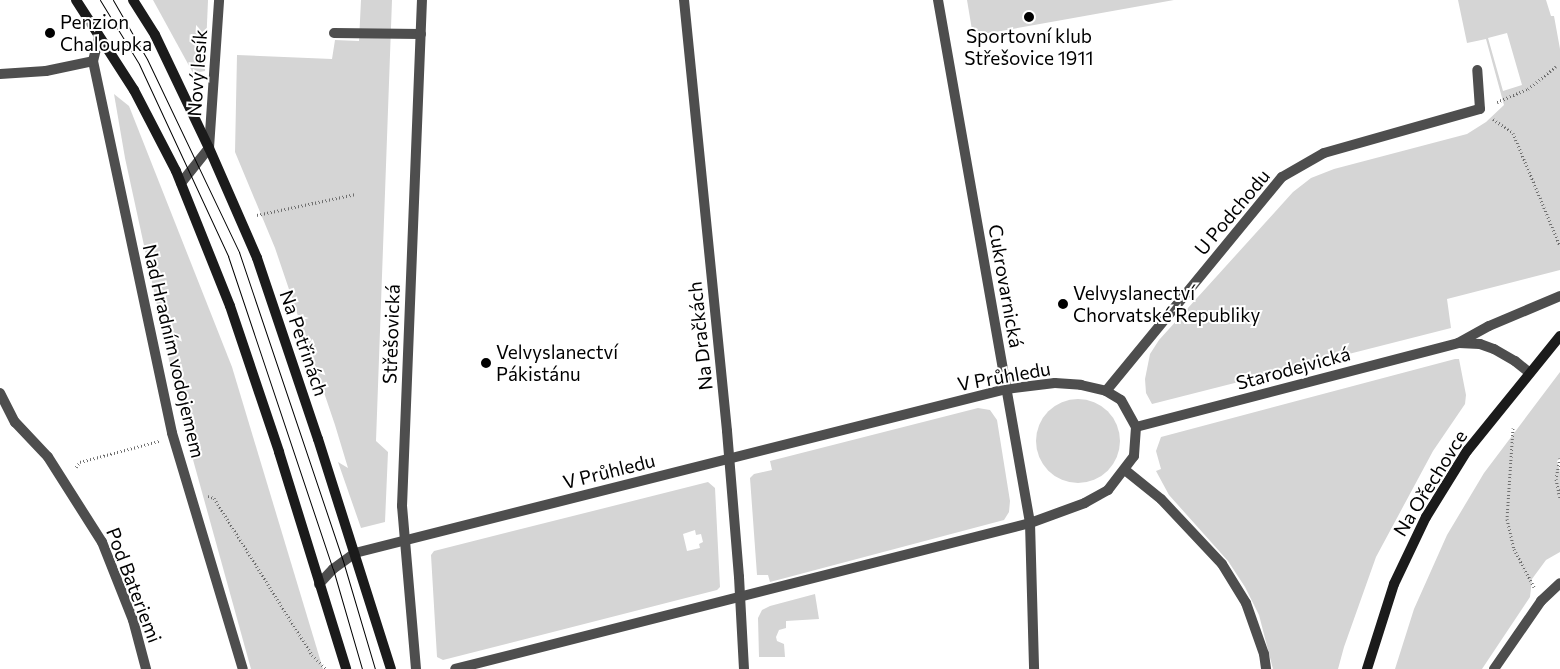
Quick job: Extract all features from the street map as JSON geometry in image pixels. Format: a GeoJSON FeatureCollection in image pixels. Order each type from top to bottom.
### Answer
{"type":"FeatureCollection","features":[{"type":"Feature","properties":{"kind":"street"},"geometry":{"type":"LineString","coordinates":[[76,0],[134,90],[181,183],[230,306],[279,452],[346,669]]}},
{"type":"Feature","properties":{"kind":"street","name":"Na Petřinách"},"geometry":{"type":"LineString","coordinates":[[133,0],[155,35],[209,148],[257,258],[355,553]]}},
{"type":"Feature","properties":{"kind":"street","name":"Nový lesík"},"geometry":{"type":"LineString","coordinates":[[209,148],[219,0]]}},
{"type":"Feature","properties":{"kind":"street","name":"Střešovická"},"geometry":{"type":"LineString","coordinates":[[416,669],[409,561],[402,506],[422,0]]}},
{"type":"Feature","properties":{"kind":"street","name":"Na Dračkách"},"geometry":{"type":"LineString","coordinates":[[684,0],[729,459],[744,669]]}},
{"type":"Feature","properties":{"kind":"street","name":"Cukrovarnická"},"geometry":{"type":"LineString","coordinates":[[938,0],[1030,524],[1034,669]]}},
{"type":"Feature","properties":{"kind":"street"},"geometry":{"type":"LineString","coordinates":[[334,33],[421,34]]}},
{"type":"Feature","properties":{"kind":"street","name":"Nad Hradním vodojemem"},"geometry":{"type":"LineString","coordinates":[[100,37],[93,60],[174,438],[243,669]]}},
{"type":"Feature","properties":{"kind":"street"},"geometry":{"type":"LineString","coordinates":[[0,74],[46,71],[93,60]]}},
{"type":"Feature","properties":{"kind":"street"},"geometry":{"type":"LineString","coordinates":[[1477,70],[1480,109]]}},
{"type":"Feature","properties":{"kind":"street","name":"U Podchodu"},"geometry":{"type":"LineString","coordinates":[[1106,391],[1282,178],[1324,153],[1480,109]]}},
{"type":"Feature","properties":{"kind":"street"},"geometry":{"type":"LineString","coordinates":[[181,183],[209,148]]}},
{"type":"Feature","properties":{"kind":"street","name":"Starodejvická"},"geometry":{"type":"LineString","coordinates":[[1136,427],[1458,343],[1489,326],[1560,296]]}},
{"type":"Feature","properties":{"kind":"street","name":"Na Ořechovce"},"geometry":{"type":"LineString","coordinates":[[1367,669],[1394,584],[1426,517],[1467,451],[1560,336]]}},
{"type":"Feature","properties":{"kind":"street","name":"Starodejvická"},"geometry":{"type":"LineString","coordinates":[[1458,343],[1480,344],[1494,349],[1514,360],[1530,373]]}},
{"type":"Feature","properties":{"kind":"street","name":"V Průhledu"},"geometry":{"type":"LineString","coordinates":[[319,584],[338,565],[355,553],[1006,389],[1055,383],[1081,385],[1106,391],[1121,400],[1136,427]]}},
{"type":"Feature","properties":{"kind":"street","name":"Pod Bateriemi"},"geometry":{"type":"LineString","coordinates":[[0,393],[15,422],[48,456],[102,542],[132,620],[146,669]]}},
{"type":"Feature","properties":{"kind":"street"},"geometry":{"type":"LineString","coordinates":[[455,669],[1030,524],[1085,503],[1108,490],[1134,456],[1136,427]]}},
{"type":"Feature","properties":{"kind":"street"},"geometry":{"type":"LineString","coordinates":[[1125,470],[1161,499],[1222,564],[1246,602],[1264,654],[1266,669]]}},
{"type":"Feature","properties":{"kind":"street"},"geometry":{"type":"LineString","coordinates":[[355,553],[391,669]]}},
{"type":"Feature","properties":{"kind":"street"},"geometry":{"type":"LineString","coordinates":[[1494,669],[1541,601],[1560,583]]}},
{"type":"Feature","properties":{"kind":"path"},"geometry":{"type":"LineString","coordinates":[[1480,109],[1528,88],[1556,66]]}},
{"type":"Feature","properties":{"kind":"path"},"geometry":{"type":"LineString","coordinates":[[1480,109],[1513,133],[1560,246]]}},
{"type":"Feature","properties":{"kind":"path"},"geometry":{"type":"LineString","coordinates":[[257,215],[356,194]]}},
{"type":"Feature","properties":{"kind":"path"},"geometry":{"type":"LineString","coordinates":[[1514,428],[1507,519],[1514,549],[1541,601]]}},
{"type":"Feature","properties":{"kind":"path"},"geometry":{"type":"LineString","coordinates":[[78,474],[76,465],[80,462],[174,438]]}},
{"type":"Feature","properties":{"kind":"path"},"geometry":{"type":"LineString","coordinates":[[1560,458],[1556,479],[1560,498]]}},
{"type":"Feature","properties":{"kind":"path"},"geometry":{"type":"LineString","coordinates":[[188,489],[214,498],[312,655],[328,669]]}},
{"type":"Feature","properties":{"kind":"path"},"geometry":{"type":"LineString","coordinates":[[326,660],[328,669]]}},
{"type":"Feature","properties":{"kind":"shaded area"},"geometry":{"type":"Polygon","coordinates":[[[153,0],[208,0],[205,71],[193,73],[153,0]]]}},
{"type":"Feature","properties":{"kind":"shaded area"},"geometry":{"type":"Polygon","coordinates":[[[361,0],[392,0],[376,441],[388,452],[385,522],[361,528],[338,462],[348,468],[335,425],[275,248],[235,152],[237,55],[332,59],[335,40],[359,41],[361,0]]]}},
{"type":"Feature","properties":{"kind":"shaded area","name":"Sportovní klub Střešovice 1911"},"geometry":{"type":"Polygon","coordinates":[[[967,0],[1174,0],[973,36],[967,0]]]}},
{"type":"Feature","properties":{"kind":"shaded area"},"geometry":{"type":"Polygon","coordinates":[[[1458,0],[1546,0],[1551,16],[1554,16],[1560,49],[1560,270],[1447,299],[1451,328],[1152,404],[1146,393],[1145,379],[1150,354],[1159,340],[1293,192],[1311,178],[1334,169],[1467,134],[1486,122],[1504,105],[1486,39],[1467,43],[1458,0]],[[1507,33],[1488,38],[1503,91],[1522,85],[1507,33]]]}},
{"type":"Feature","properties":{"kind":"shaded area"},"geometry":{"type":"Polygon","coordinates":[[[114,94],[129,106],[232,367],[323,669],[251,669],[182,420],[125,158],[114,94]]]}},
{"type":"Feature","properties":{"kind":"shaded area"},"geometry":{"type":"Polygon","coordinates":[[[1459,359],[1466,395],[1465,404],[1433,451],[1376,557],[1338,669],[1273,669],[1259,615],[1245,587],[1228,561],[1169,495],[1156,471],[1161,469],[1156,451],[1161,437],[1459,359]]]}},
{"type":"Feature","properties":{"kind":"shaded area"},"geometry":{"type":"Polygon","coordinates":[[[1560,372],[1560,459],[1557,461],[1560,472],[1560,552],[1546,560],[1532,579],[1530,597],[1482,669],[1395,669],[1414,609],[1447,535],[1484,473],[1560,372]]]}},
{"type":"Feature","properties":{"kind":"shaded area"},"geometry":{"type":"Polygon","coordinates":[[[1078,399],[1094,402],[1108,411],[1117,425],[1120,441],[1117,457],[1108,471],[1094,480],[1078,483],[1062,480],[1048,471],[1039,457],[1036,441],[1039,425],[1048,411],[1062,402],[1078,399]]]}},
{"type":"Feature","properties":{"kind":"shaded area"},"geometry":{"type":"Polygon","coordinates":[[[978,408],[990,410],[997,420],[1010,501],[1009,512],[1004,520],[770,582],[768,575],[757,575],[750,478],[754,474],[772,470],[770,461],[978,408]]]}},
{"type":"Feature","properties":{"kind":"shaded area"},"geometry":{"type":"Polygon","coordinates":[[[708,482],[715,488],[720,587],[717,590],[443,660],[437,657],[431,555],[434,551],[708,482]],[[695,530],[683,534],[687,551],[700,548],[699,544],[703,542],[701,534],[696,535],[695,530]]]}},
{"type":"Feature","properties":{"kind":"shaded area"},"geometry":{"type":"Polygon","coordinates":[[[815,594],[819,619],[786,621],[786,628],[779,630],[776,637],[777,641],[784,644],[785,657],[759,657],[758,618],[762,610],[770,606],[815,594]]]}},
{"type":"Feature","properties":{"kind":"tram line"},"geometry":{"type":"LineString","coordinates":[[100,0],[139,64],[228,256],[333,569],[362,669]]}},
{"type":"Feature","properties":{"kind":"tram line"},"geometry":{"type":"LineString","coordinates":[[113,0],[147,59],[239,252],[343,561],[375,669]]}},
{"type":"Feature","properties":{"kind":"place","name":"Sportovní klub Střešovice 1911"},"geometry":{"type":"Point","coordinates":[1029,17]}},
{"type":"Feature","properties":{"kind":"place","name":"Penzion Chaloupka"},"geometry":{"type":"Point","coordinates":[50,33]}},
{"type":"Feature","properties":{"kind":"place","name":"Velvyslanectví Chorvatské Republiky"},"geometry":{"type":"Point","coordinates":[1063,304]}},
{"type":"Feature","properties":{"kind":"place","name":"Velvyslanectví Pákistánu"},"geometry":{"type":"Point","coordinates":[486,363]}}]}
